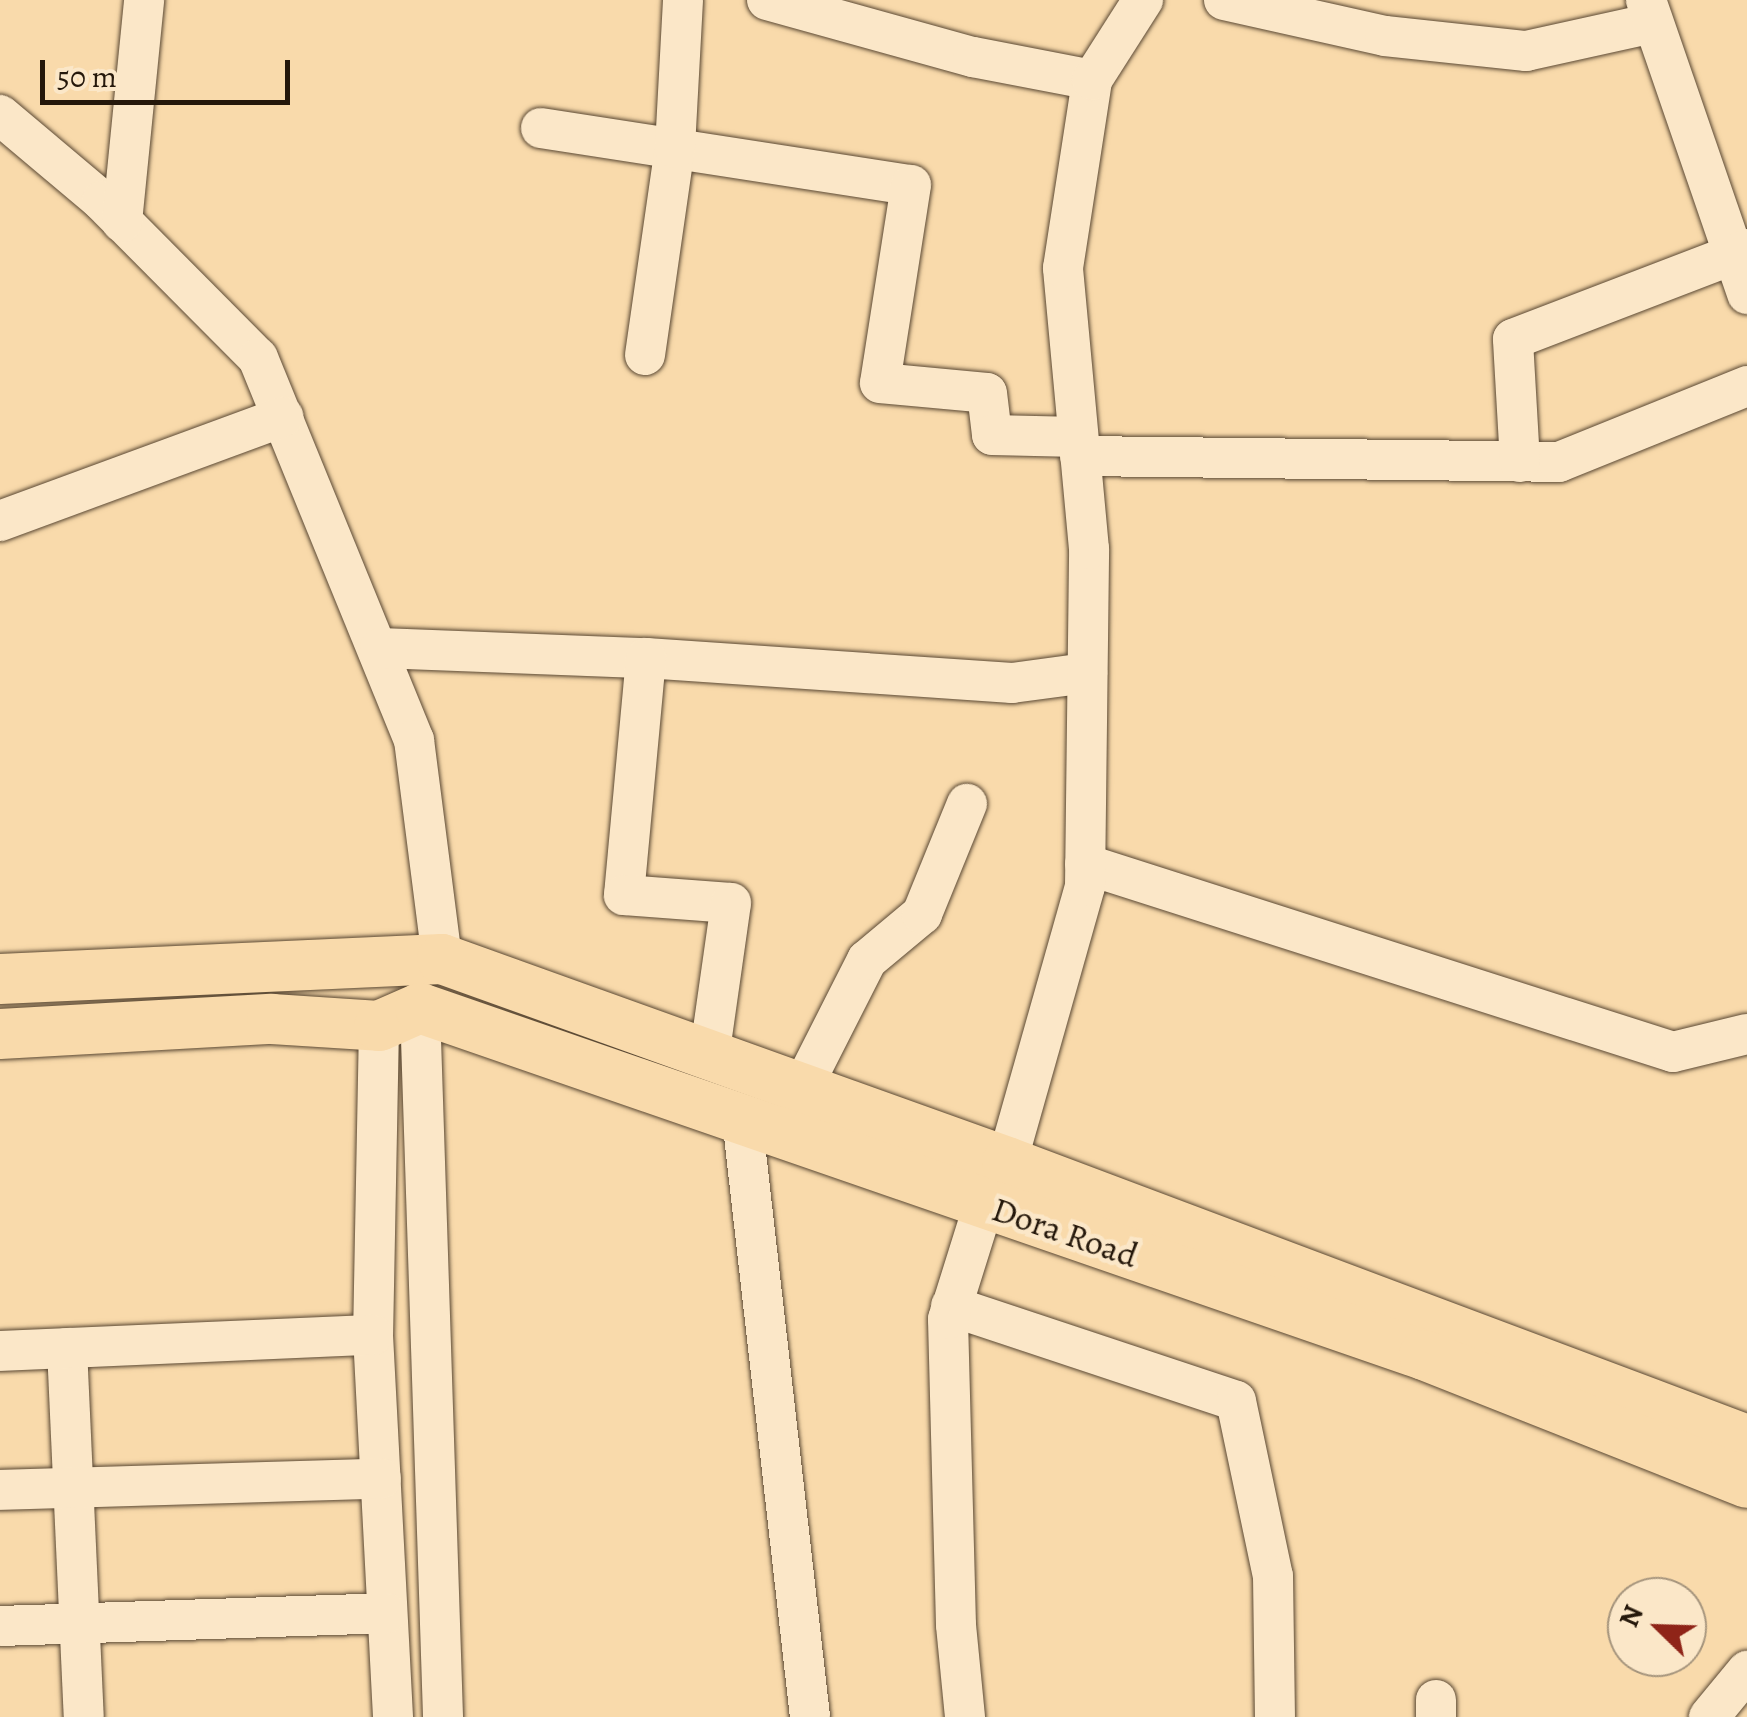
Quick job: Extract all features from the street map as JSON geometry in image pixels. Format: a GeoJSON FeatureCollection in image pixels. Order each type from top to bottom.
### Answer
{"type":"FeatureCollection","features":[{"type":"Feature","properties":{"kind":"main road"},"geometry":{"type":"LineString","coordinates":[[0,979],[442,959],[800,1092],[996,1183],[1747,1440]]}},
{"type":"Feature","properties":{"kind":"main road"},"geometry":{"type":"LineString","coordinates":[[400,1017],[442,959]]}},
{"type":"Feature","properties":{"kind":"main road","name":"Dora Road"},"geometry":{"type":"LineString","coordinates":[[0,1034],[272,1019],[400,1017],[742,1118],[996,1183],[1747,1483]]}},
{"type":"Feature","properties":{"kind":"street"},"geometry":{"type":"LineString","coordinates":[[122,222],[144,0]]}},
{"type":"Feature","properties":{"kind":"street"},"geometry":{"type":"LineString","coordinates":[[645,355],[675,148],[683,0]]}},
{"type":"Feature","properties":{"kind":"street"},"geometry":{"type":"LineString","coordinates":[[767,0],[973,58],[1092,80]]}},
{"type":"Feature","properties":{"kind":"street"},"geometry":{"type":"LineString","coordinates":[[1224,0],[1385,36],[1526,51],[1649,11],[1743,266],[1513,339],[1520,462]]}},
{"type":"Feature","properties":{"kind":"street"},"geometry":{"type":"LineString","coordinates":[[965,1717],[956,1625],[952,1306],[996,1183],[1085,886],[1089,549],[1063,268],[1092,80],[1137,1]]}},
{"type":"Feature","properties":{"kind":"street"},"geometry":{"type":"LineString","coordinates":[[0,115],[122,222],[258,358],[380,648],[414,740],[442,959]]}},
{"type":"Feature","properties":{"kind":"street"},"geometry":{"type":"LineString","coordinates":[[541,128],[911,185],[880,383],[987,393],[992,434],[1079,447],[1559,462],[1747,386]]}},
{"type":"Feature","properties":{"kind":"street"},"geometry":{"type":"LineString","coordinates":[[0,520],[282,417]]}},
{"type":"Feature","properties":{"kind":"street"},"geometry":{"type":"LineString","coordinates":[[380,648],[646,658],[1012,684],[1087,673]]}},
{"type":"Feature","properties":{"kind":"street"},"geometry":{"type":"LineString","coordinates":[[646,658],[624,895],[731,903],[708,1058]]}},
{"type":"Feature","properties":{"kind":"street"},"geometry":{"type":"LineString","coordinates":[[800,1092],[867,960],[922,914],[967,804]]}},
{"type":"Feature","properties":{"kind":"street"},"geometry":{"type":"LineString","coordinates":[[1085,864],[1673,1052],[1747,1034]]}},
{"type":"Feature","properties":{"kind":"street"},"geometry":{"type":"LineString","coordinates":[[392,1717],[373,1335],[400,1017]]}},
{"type":"Feature","properties":{"kind":"street"},"geometry":{"type":"LineString","coordinates":[[400,1017],[443,1717]]}},
{"type":"Feature","properties":{"kind":"street"},"geometry":{"type":"LineString","coordinates":[[742,1118],[810,1717]]}},
{"type":"Feature","properties":{"kind":"street"},"geometry":{"type":"LineString","coordinates":[[952,1306],[1236,1401],[1273,1576],[1275,1717]]}},
{"type":"Feature","properties":{"kind":"street"},"geometry":{"type":"LineString","coordinates":[[0,1351],[373,1335]]}},
{"type":"Feature","properties":{"kind":"street"},"geometry":{"type":"LineString","coordinates":[[67,1348],[84,1717]]}},
{"type":"Feature","properties":{"kind":"street"},"geometry":{"type":"LineString","coordinates":[[0,1490],[381,1479]]}},
{"type":"Feature","properties":{"kind":"street"},"geometry":{"type":"LineString","coordinates":[[0,1626],[387,1613]]}},
{"type":"Feature","properties":{"kind":"street"},"geometry":{"type":"LineString","coordinates":[[1709,1717],[1747,1672]]}}]}
